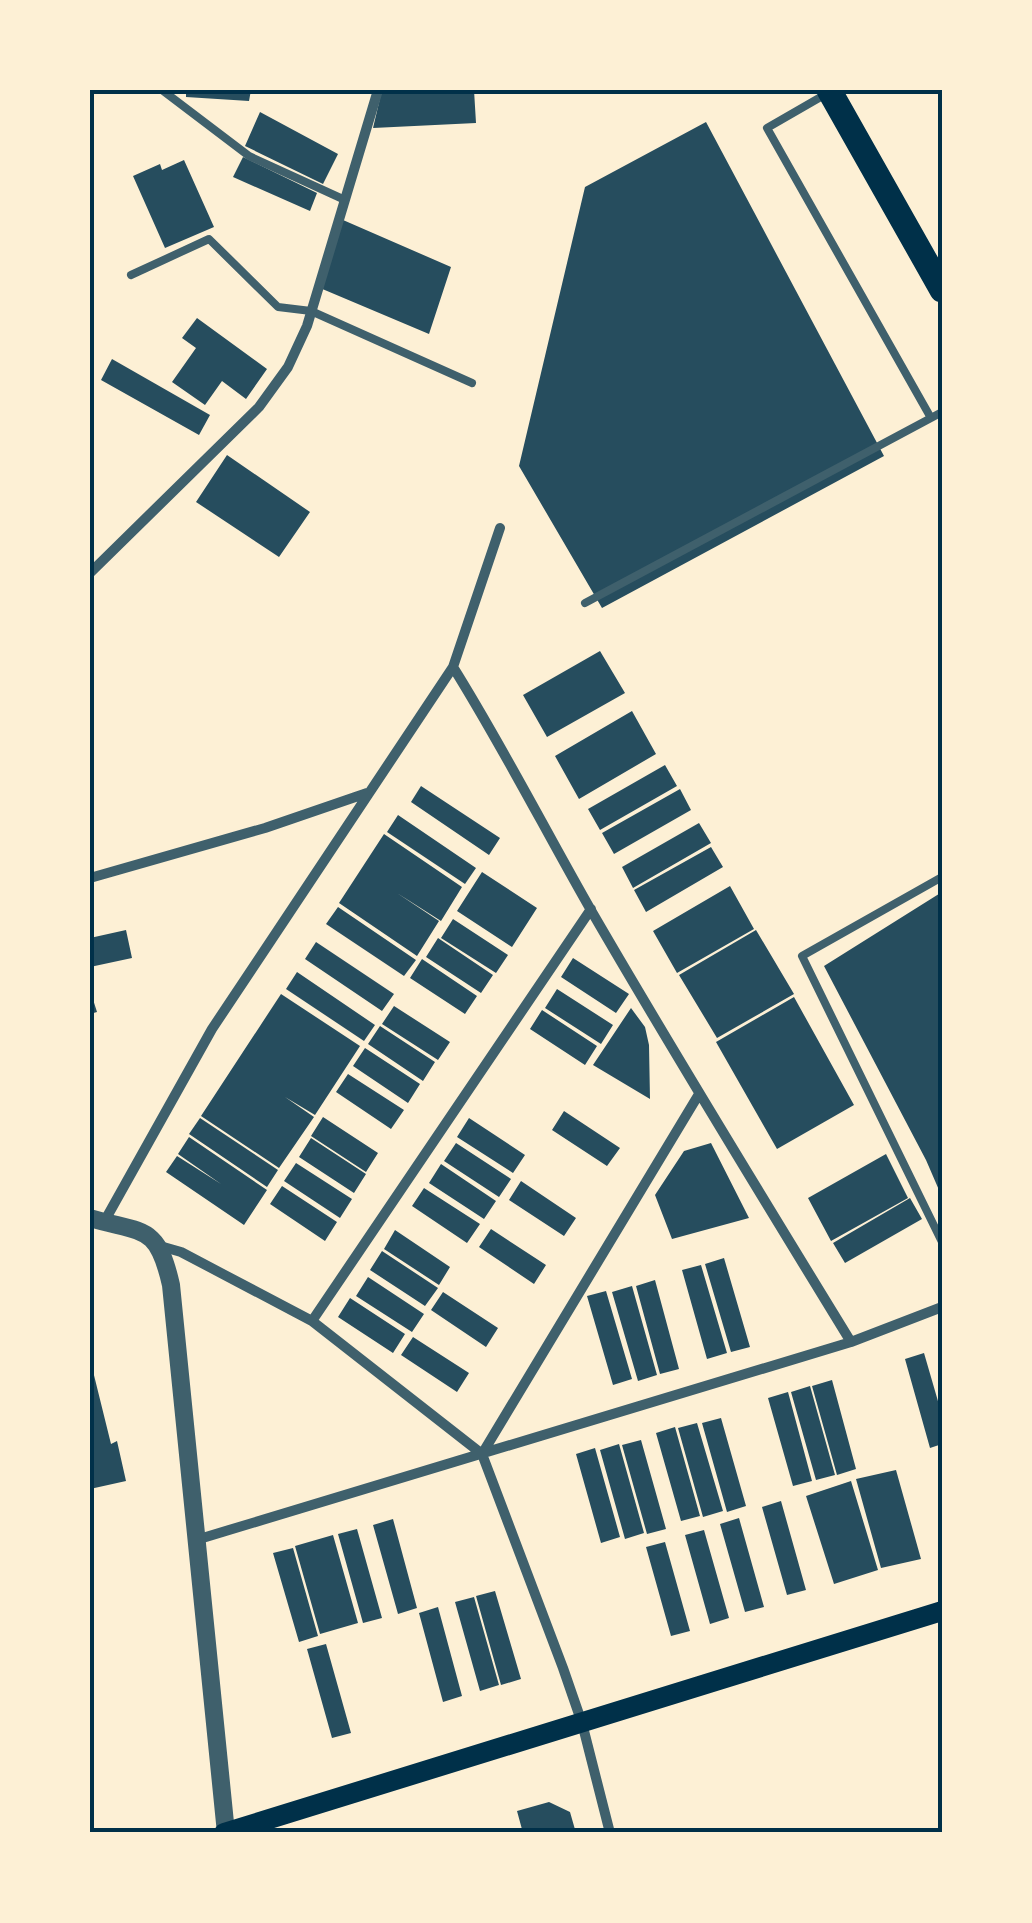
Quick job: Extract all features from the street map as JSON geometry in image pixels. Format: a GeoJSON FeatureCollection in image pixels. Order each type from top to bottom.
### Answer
{"type":"FeatureCollection","features":[{"type":"Feature","properties":{"kind":"main road"},"geometry":{"type":"LineString","coordinates":[[829,91],[942,290]]}},
{"type":"Feature","properties":{"kind":"main road"},"geometry":{"type":"LineString","coordinates":[[226,1833],[942,1610]]}},
{"type":"Feature","properties":{"kind":"street"},"geometry":{"type":"LineString","coordinates":[[90,573],[259,407],[288,367],[312,312],[378,90]]}},
{"type":"Feature","properties":{"kind":"street"},"geometry":{"type":"LineString","coordinates":[[226,1833],[171,1284],[164,1253],[153,1238],[137,1229],[95,1221],[212,1029],[453,667],[500,528]]}},
{"type":"Feature","properties":{"kind":"street"},"geometry":{"type":"LineString","coordinates":[[453,667],[699,1094],[852,1342]]}},
{"type":"Feature","properties":{"kind":"street"},"geometry":{"type":"LineString","coordinates":[[90,878],[264,828],[368,793]]}},
{"type":"Feature","properties":{"kind":"street"},"geometry":{"type":"LineString","coordinates":[[312,1321],[591,910]]}},
{"type":"Feature","properties":{"kind":"street"},"geometry":{"type":"LineString","coordinates":[[482,1454],[699,1094]]}},
{"type":"Feature","properties":{"kind":"street"},"geometry":{"type":"LineString","coordinates":[[159,1246],[181,1252],[312,1321],[482,1454],[582,1723],[610,1833]]}},
{"type":"Feature","properties":{"kind":"street"},"geometry":{"type":"LineString","coordinates":[[196,1540],[852,1342],[942,1307]]}},
{"type":"Feature","properties":{"kind":"lane"},"geometry":{"type":"LineString","coordinates":[[162,90],[249,156],[345,200]]}},
{"type":"Feature","properties":{"kind":"lane"},"geometry":{"type":"LineString","coordinates":[[829,91],[767,128],[931,418]]}},
{"type":"Feature","properties":{"kind":"lane"},"geometry":{"type":"LineString","coordinates":[[130,276],[209,239],[278,307],[312,312],[472,383]]}},
{"type":"Feature","properties":{"kind":"lane"},"geometry":{"type":"LineString","coordinates":[[585,602],[942,412]]}},
{"type":"Feature","properties":{"kind":"lane"},"geometry":{"type":"LineString","coordinates":[[942,877],[802,956],[942,1242]]}},
{"type":"Feature","properties":{"kind":"building"},"geometry":{"type":"Polygon","coordinates":[[[186,90],[251,90],[249,101],[186,97],[186,90]]]}},
{"type":"Feature","properties":{"kind":"building"},"geometry":{"type":"Polygon","coordinates":[[[382,90],[474,90],[476,123],[373,128],[382,90]]]}},
{"type":"Feature","properties":{"kind":"building"},"geometry":{"type":"Polygon","coordinates":[[[260,112],[338,154],[323,184],[245,146],[260,112]]]}},
{"type":"Feature","properties":{"kind":"building"},"geometry":{"type":"Polygon","coordinates":[[[706,122],[884,456],[602,608],[519,466],[585,187],[706,122]]]}},
{"type":"Feature","properties":{"kind":"building"},"geometry":{"type":"Polygon","coordinates":[[[243,157],[317,193],[310,211],[233,177],[243,157]]]}},
{"type":"Feature","properties":{"kind":"building"},"geometry":{"type":"Polygon","coordinates":[[[184,160],[214,227],[165,248],[133,176],[160,164],[162,170],[184,160]]]}},
{"type":"Feature","properties":{"kind":"building"},"geometry":{"type":"Polygon","coordinates":[[[343,220],[451,267],[429,334],[320,288],[343,220]]]}},
{"type":"Feature","properties":{"kind":"building"},"geometry":{"type":"Polygon","coordinates":[[[197,318],[267,369],[246,399],[222,381],[205,405],[172,382],[196,348],[182,338],[197,318]]]}},
{"type":"Feature","properties":{"kind":"building"},"geometry":{"type":"Polygon","coordinates":[[[112,359],[210,415],[199,435],[101,380],[112,359]]]}},
{"type":"Feature","properties":{"kind":"building"},"geometry":{"type":"Polygon","coordinates":[[[227,455],[310,512],[279,557],[196,502],[227,455]]]}},
{"type":"Feature","properties":{"kind":"building"},"geometry":{"type":"Polygon","coordinates":[[[600,651],[625,693],[547,737],[523,695],[600,651]]]}},
{"type":"Feature","properties":{"kind":"building"},"geometry":{"type":"Polygon","coordinates":[[[632,711],[656,754],[579,799],[555,756],[632,711]]]}},
{"type":"Feature","properties":{"kind":"building"},"geometry":{"type":"Polygon","coordinates":[[[665,765],[677,786],[600,830],[588,809],[665,765]]]}},
{"type":"Feature","properties":{"kind":"building"},"geometry":{"type":"Polygon","coordinates":[[[421,786],[500,838],[489,855],[411,802],[421,786]]]}},
{"type":"Feature","properties":{"kind":"building"},"geometry":{"type":"Polygon","coordinates":[[[680,789],[691,810],[614,854],[602,833],[680,789]]]}},
{"type":"Feature","properties":{"kind":"building"},"geometry":{"type":"Polygon","coordinates":[[[398,815],[476,868],[465,884],[387,832],[398,815]]]}},
{"type":"Feature","properties":{"kind":"building"},"geometry":{"type":"Polygon","coordinates":[[[699,823],[711,843],[633,888],[622,867],[699,823]]]}},
{"type":"Feature","properties":{"kind":"building"},"geometry":{"type":"Polygon","coordinates":[[[384,834],[462,887],[441,921],[397,893],[439,921],[417,956],[339,903],[384,834]]]}},
{"type":"Feature","properties":{"kind":"building"},"geometry":{"type":"Polygon","coordinates":[[[711,847],[723,867],[646,912],[634,890],[711,847]]]}},
{"type":"Feature","properties":{"kind":"building"},"geometry":{"type":"Polygon","coordinates":[[[482,872],[537,908],[512,947],[457,911],[482,872]]]}},
{"type":"Feature","properties":{"kind":"building"},"geometry":{"type":"Polygon","coordinates":[[[730,886],[754,929],[677,973],[653,931],[730,886]]]}},
{"type":"Feature","properties":{"kind":"building"},"geometry":{"type":"Polygon","coordinates":[[[942,892],[942,1197],[824,966],[942,892]]]}},
{"type":"Feature","properties":{"kind":"building"},"geometry":{"type":"Polygon","coordinates":[[[338,907],[416,960],[404,976],[326,924],[338,907]]]}},
{"type":"Feature","properties":{"kind":"building"},"geometry":{"type":"Polygon","coordinates":[[[453,919],[508,955],[496,973],[441,938],[453,919]]]}},
{"type":"Feature","properties":{"kind":"building"},"geometry":{"type":"Polygon","coordinates":[[[126,930],[132,958],[90,967],[90,938],[126,930]]]}},
{"type":"Feature","properties":{"kind":"building"},"geometry":{"type":"Polygon","coordinates":[[[756,930],[794,994],[717,1038],[679,975],[756,930]]]}},
{"type":"Feature","properties":{"kind":"building"},"geometry":{"type":"Polygon","coordinates":[[[438,938],[493,975],[481,993],[426,957],[438,938]]]}},
{"type":"Feature","properties":{"kind":"building"},"geometry":{"type":"Polygon","coordinates":[[[316,942],[394,994],[382,1011],[305,959],[316,942]]]}},
{"type":"Feature","properties":{"kind":"building"},"geometry":{"type":"Polygon","coordinates":[[[573,958],[629,994],[616,1013],[561,977],[573,958]]]}},
{"type":"Feature","properties":{"kind":"building"},"geometry":{"type":"Polygon","coordinates":[[[422,959],[477,996],[465,1014],[410,978],[422,959]]]}},
{"type":"Feature","properties":{"kind":"building"},"geometry":{"type":"Polygon","coordinates":[[[297,972],[375,1025],[364,1041],[286,989],[297,972]]]}},
{"type":"Feature","properties":{"kind":"building"},"geometry":{"type":"Polygon","coordinates":[[[557,989],[613,1025],[601,1044],[545,1008],[557,989]]]}},
{"type":"Feature","properties":{"kind":"building"},"geometry":{"type":"Polygon","coordinates":[[[90,990],[97,1012],[90,1014],[90,990]]]}},
{"type":"Feature","properties":{"kind":"building"},"geometry":{"type":"Polygon","coordinates":[[[281,994],[360,1046],[315,1115],[285,1097],[314,1117],[279,1168],[201,1116],[281,994]]]}},
{"type":"Feature","properties":{"kind":"building"},"geometry":{"type":"Polygon","coordinates":[[[794,997],[854,1105],[777,1149],[716,1042],[794,997]]]}},
{"type":"Feature","properties":{"kind":"building"},"geometry":{"type":"Polygon","coordinates":[[[394,1006],[450,1042],[438,1060],[382,1024],[394,1006]]]}},
{"type":"Feature","properties":{"kind":"building"},"geometry":{"type":"Polygon","coordinates":[[[631,1008],[645,1027],[649,1045],[650,1099],[593,1065],[631,1008]]]}},
{"type":"Feature","properties":{"kind":"building"},"geometry":{"type":"Polygon","coordinates":[[[542,1010],[597,1046],[585,1065],[530,1029],[542,1010]]]}},
{"type":"Feature","properties":{"kind":"building"},"geometry":{"type":"Polygon","coordinates":[[[380,1026],[435,1062],[423,1081],[368,1044],[380,1026]]]}},
{"type":"Feature","properties":{"kind":"building"},"geometry":{"type":"Polygon","coordinates":[[[365,1048],[420,1084],[408,1103],[353,1066],[365,1048]]]}},
{"type":"Feature","properties":{"kind":"building"},"geometry":{"type":"Polygon","coordinates":[[[348,1074],[404,1110],[391,1129],[336,1092],[348,1074]]]}},
{"type":"Feature","properties":{"kind":"building"},"geometry":{"type":"Polygon","coordinates":[[[564,1111],[620,1148],[607,1166],[552,1130],[564,1111]]]}},
{"type":"Feature","properties":{"kind":"building"},"geometry":{"type":"Polygon","coordinates":[[[323,1117],[378,1153],[366,1172],[311,1136],[323,1117]]]}},
{"type":"Feature","properties":{"kind":"building"},"geometry":{"type":"Polygon","coordinates":[[[200,1118],[278,1170],[267,1187],[189,1134],[200,1118]]]}},
{"type":"Feature","properties":{"kind":"building"},"geometry":{"type":"Polygon","coordinates":[[[469,1118],[525,1155],[513,1173],[457,1137],[469,1118]]]}},
{"type":"Feature","properties":{"kind":"building"},"geometry":{"type":"Polygon","coordinates":[[[189,1137],[267,1190],[244,1225],[166,1172],[177,1156],[221,1184],[178,1154],[189,1137]]]}},
{"type":"Feature","properties":{"kind":"building"},"geometry":{"type":"Polygon","coordinates":[[[311,1138],[366,1174],[354,1193],[299,1157],[311,1138]]]}},
{"type":"Feature","properties":{"kind":"building"},"geometry":{"type":"Polygon","coordinates":[[[456,1143],[511,1179],[499,1197],[444,1161],[456,1143]]]}},
{"type":"Feature","properties":{"kind":"building"},"geometry":{"type":"Polygon","coordinates":[[[711,1143],[749,1218],[672,1239],[655,1195],[684,1151],[711,1143]]]}},
{"type":"Feature","properties":{"kind":"building"},"geometry":{"type":"Polygon","coordinates":[[[886,1154],[908,1198],[831,1241],[808,1198],[886,1154]]]}},
{"type":"Feature","properties":{"kind":"building"},"geometry":{"type":"Polygon","coordinates":[[[296,1163],[352,1199],[340,1218],[284,1181],[296,1163]]]}},
{"type":"Feature","properties":{"kind":"building"},"geometry":{"type":"Polygon","coordinates":[[[441,1164],[496,1201],[484,1219],[429,1183],[441,1164]]]}},
{"type":"Feature","properties":{"kind":"building"},"geometry":{"type":"Polygon","coordinates":[[[521,1181],[576,1218],[564,1236],[509,1200],[521,1181]]]}},
{"type":"Feature","properties":{"kind":"building"},"geometry":{"type":"Polygon","coordinates":[[[282,1186],[337,1222],[325,1241],[270,1204],[282,1186]]]}},
{"type":"Feature","properties":{"kind":"building"},"geometry":{"type":"Polygon","coordinates":[[[424,1188],[480,1224],[467,1243],[412,1206],[424,1188]]]}},
{"type":"Feature","properties":{"kind":"building"},"geometry":{"type":"Polygon","coordinates":[[[910,1198],[922,1219],[845,1263],[833,1243],[910,1198]]]}},
{"type":"Feature","properties":{"kind":"building"},"geometry":{"type":"Polygon","coordinates":[[[491,1229],[546,1265],[534,1284],[479,1247],[491,1229]]]}},
{"type":"Feature","properties":{"kind":"building"},"geometry":{"type":"Polygon","coordinates":[[[395,1230],[450,1267],[439,1285],[384,1249],[395,1230]]]}},
{"type":"Feature","properties":{"kind":"building"},"geometry":{"type":"Polygon","coordinates":[[[382,1251],[438,1288],[425,1306],[370,1270],[382,1251]]]}},
{"type":"Feature","properties":{"kind":"building"},"geometry":{"type":"Polygon","coordinates":[[[724,1258],[750,1347],[731,1352],[705,1264],[724,1258]]]}},
{"type":"Feature","properties":{"kind":"building"},"geometry":{"type":"Polygon","coordinates":[[[701,1265],[727,1353],[707,1359],[682,1270],[701,1265]]]}},
{"type":"Feature","properties":{"kind":"building"},"geometry":{"type":"Polygon","coordinates":[[[368,1277],[424,1314],[412,1332],[356,1296],[368,1277]]]}},
{"type":"Feature","properties":{"kind":"building"},"geometry":{"type":"Polygon","coordinates":[[[655,1280],[679,1369],[660,1374],[636,1286],[655,1280]]]}},
{"type":"Feature","properties":{"kind":"building"},"geometry":{"type":"Polygon","coordinates":[[[632,1286],[657,1375],[638,1381],[612,1292],[632,1286]]]}},
{"type":"Feature","properties":{"kind":"building"},"geometry":{"type":"Polygon","coordinates":[[[606,1291],[632,1379],[613,1385],[587,1296],[606,1291]]]}},
{"type":"Feature","properties":{"kind":"building"},"geometry":{"type":"Polygon","coordinates":[[[443,1292],[498,1328],[486,1347],[431,1310],[443,1292]]]}},
{"type":"Feature","properties":{"kind":"building"},"geometry":{"type":"Polygon","coordinates":[[[350,1298],[405,1334],[393,1353],[338,1317],[350,1298]]]}},
{"type":"Feature","properties":{"kind":"building"},"geometry":{"type":"Polygon","coordinates":[[[413,1337],[469,1373],[457,1392],[401,1355],[413,1337]]]}},
{"type":"Feature","properties":{"kind":"building"},"geometry":{"type":"Polygon","coordinates":[[[924,1353],[942,1415],[942,1444],[930,1448],[905,1359],[924,1353]]]}},
{"type":"Feature","properties":{"kind":"building"},"geometry":{"type":"Polygon","coordinates":[[[90,1359],[111,1444],[117,1441],[126,1481],[90,1489],[90,1359]]]}},
{"type":"Feature","properties":{"kind":"building"},"geometry":{"type":"Polygon","coordinates":[[[832,1380],[856,1469],[837,1475],[812,1386],[832,1380]]]}},
{"type":"Feature","properties":{"kind":"building"},"geometry":{"type":"Polygon","coordinates":[[[810,1386],[835,1475],[816,1480],[791,1392],[810,1386]]]}},
{"type":"Feature","properties":{"kind":"building"},"geometry":{"type":"Polygon","coordinates":[[[788,1392],[812,1481],[793,1486],[768,1398],[788,1392]]]}},
{"type":"Feature","properties":{"kind":"building"},"geometry":{"type":"Polygon","coordinates":[[[721,1418],[746,1506],[727,1512],[702,1423],[721,1418]]]}},
{"type":"Feature","properties":{"kind":"building"},"geometry":{"type":"Polygon","coordinates":[[[697,1423],[723,1511],[703,1517],[678,1428],[697,1423]]]}},
{"type":"Feature","properties":{"kind":"building"},"geometry":{"type":"Polygon","coordinates":[[[675,1427],[700,1516],[681,1521],[656,1433],[675,1427]]]}},
{"type":"Feature","properties":{"kind":"building"},"geometry":{"type":"Polygon","coordinates":[[[641,1440],[666,1529],[647,1534],[622,1445],[641,1440]]]}},
{"type":"Feature","properties":{"kind":"building"},"geometry":{"type":"Polygon","coordinates":[[[619,1444],[644,1533],[625,1539],[600,1450],[619,1444]]]}},
{"type":"Feature","properties":{"kind":"building"},"geometry":{"type":"Polygon","coordinates":[[[595,1448],[620,1537],[601,1543],[576,1454],[595,1448]]]}},
{"type":"Feature","properties":{"kind":"building"},"geometry":{"type":"Polygon","coordinates":[[[896,1470],[921,1559],[881,1568],[856,1479],[896,1470]]]}},
{"type":"Feature","properties":{"kind":"building"},"geometry":{"type":"Polygon","coordinates":[[[851,1481],[878,1570],[834,1584],[806,1496],[851,1481]]]}},
{"type":"Feature","properties":{"kind":"building"},"geometry":{"type":"Polygon","coordinates":[[[781,1501],[806,1590],[787,1595],[762,1507],[781,1501]]]}},
{"type":"Feature","properties":{"kind":"building"},"geometry":{"type":"Polygon","coordinates":[[[739,1518],[764,1607],[745,1612],[720,1524],[739,1518]]]}},
{"type":"Feature","properties":{"kind":"building"},"geometry":{"type":"Polygon","coordinates":[[[393,1519],[417,1608],[398,1614],[373,1525],[393,1519]]]}},
{"type":"Feature","properties":{"kind":"building"},"geometry":{"type":"Polygon","coordinates":[[[357,1529],[382,1618],[363,1623],[338,1534],[357,1529]]]}},
{"type":"Feature","properties":{"kind":"building"},"geometry":{"type":"Polygon","coordinates":[[[704,1530],[729,1618],[710,1624],[685,1535],[704,1530]]]}},
{"type":"Feature","properties":{"kind":"building"},"geometry":{"type":"Polygon","coordinates":[[[333,1535],[358,1623],[320,1634],[295,1546],[333,1535]]]}},
{"type":"Feature","properties":{"kind":"building"},"geometry":{"type":"Polygon","coordinates":[[[665,1542],[690,1631],[671,1636],[646,1547],[665,1542]]]}},
{"type":"Feature","properties":{"kind":"building"},"geometry":{"type":"Polygon","coordinates":[[[293,1548],[318,1636],[299,1642],[273,1553],[293,1548]]]}},
{"type":"Feature","properties":{"kind":"building"},"geometry":{"type":"Polygon","coordinates":[[[495,1591],[521,1679],[501,1685],[476,1596],[495,1591]]]}},
{"type":"Feature","properties":{"kind":"building"},"geometry":{"type":"Polygon","coordinates":[[[474,1597],[499,1685],[480,1691],[455,1602],[474,1597]]]}},
{"type":"Feature","properties":{"kind":"building"},"geometry":{"type":"Polygon","coordinates":[[[438,1607],[462,1696],[443,1702],[419,1613],[438,1607]]]}},
{"type":"Feature","properties":{"kind":"building"},"geometry":{"type":"Polygon","coordinates":[[[326,1644],[351,1733],[332,1738],[307,1649],[326,1644]]]}},
{"type":"Feature","properties":{"kind":"building"},"geometry":{"type":"Polygon","coordinates":[[[549,1802],[570,1812],[576,1833],[523,1833],[517,1811],[549,1802]]]}}]}
